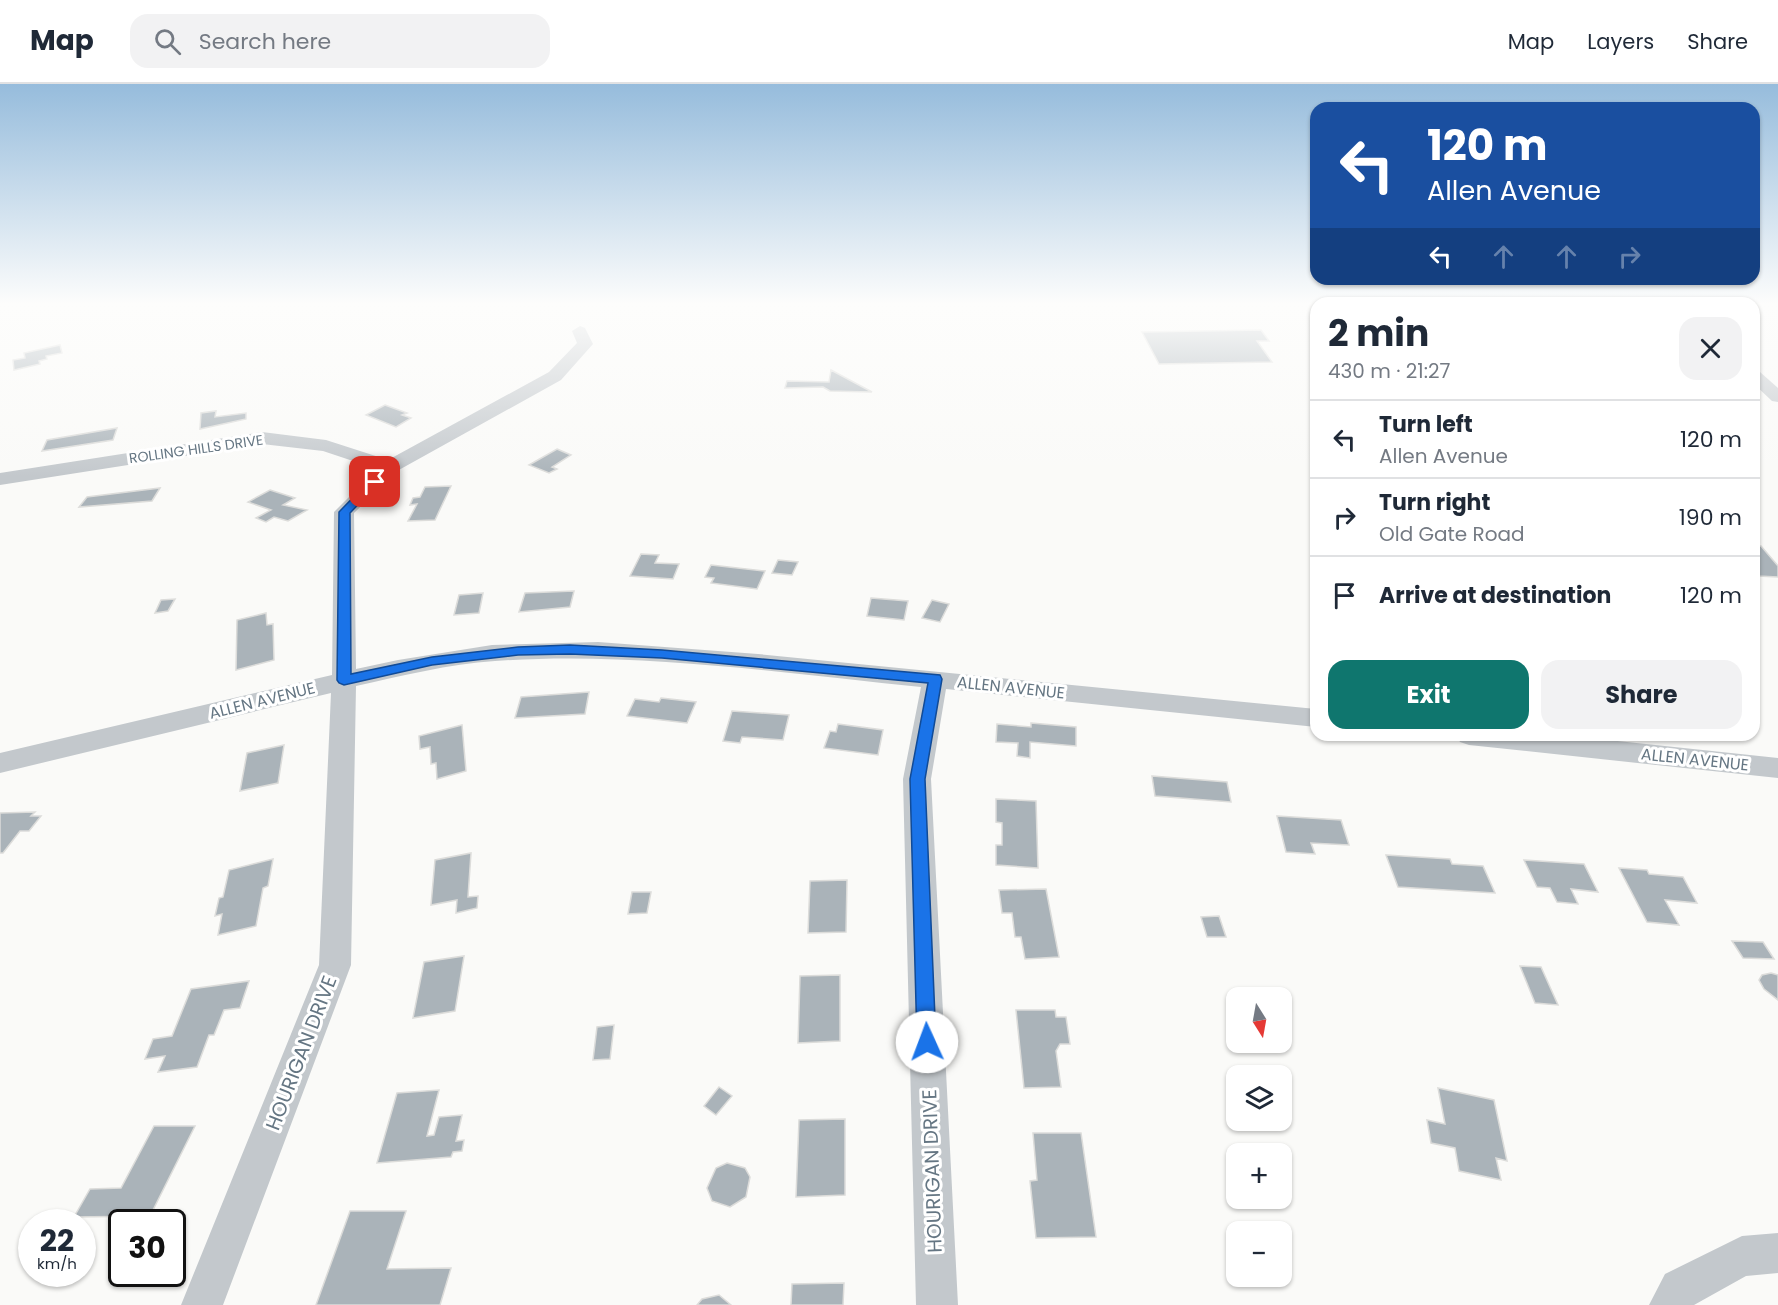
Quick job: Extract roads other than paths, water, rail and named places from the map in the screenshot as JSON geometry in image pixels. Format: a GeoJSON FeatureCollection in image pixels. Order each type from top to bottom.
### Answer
{"type":"FeatureCollection","features":[{"type":"Feature","properties":{"kind":"street","name":"HOURIGAN DRIVE"},"geometry":{"type":"LineString","coordinates":[[202,1305],[335,965],[344,680],[344,512],[390,467],[555,376],[567,363]]}},
{"type":"Feature","properties":{"kind":"street"},"geometry":{"type":"LineString","coordinates":[[1760,381],[1778,397]]}},
{"type":"Feature","properties":{"kind":"street","name":"ROLLING HILLS DRIVE"},"geometry":{"type":"LineString","coordinates":[[0,479],[262,438],[326,446],[390,467]]}},
{"type":"Feature","properties":{"kind":"street","name":"ALLEN AVENUE"},"geometry":{"type":"LineString","coordinates":[[0,763],[432,661],[509,652],[570,649],[662,654],[935,679],[1310,717]]}},
{"type":"Feature","properties":{"kind":"street","name":"HOURIGAN DRIVE"},"geometry":{"type":"LineString","coordinates":[[935,679],[917,779],[937,1305]]}},
{"type":"Feature","properties":{"kind":"street","name":"ALLEN AVENUE"},"geometry":{"type":"LineString","coordinates":[[1525,741],[1778,768]]}},
{"type":"Feature","properties":{"kind":"street"},"geometry":{"type":"LineString","coordinates":[[1670,1305],[1680,1289],[1742,1256],[1778,1253]]}}]}
